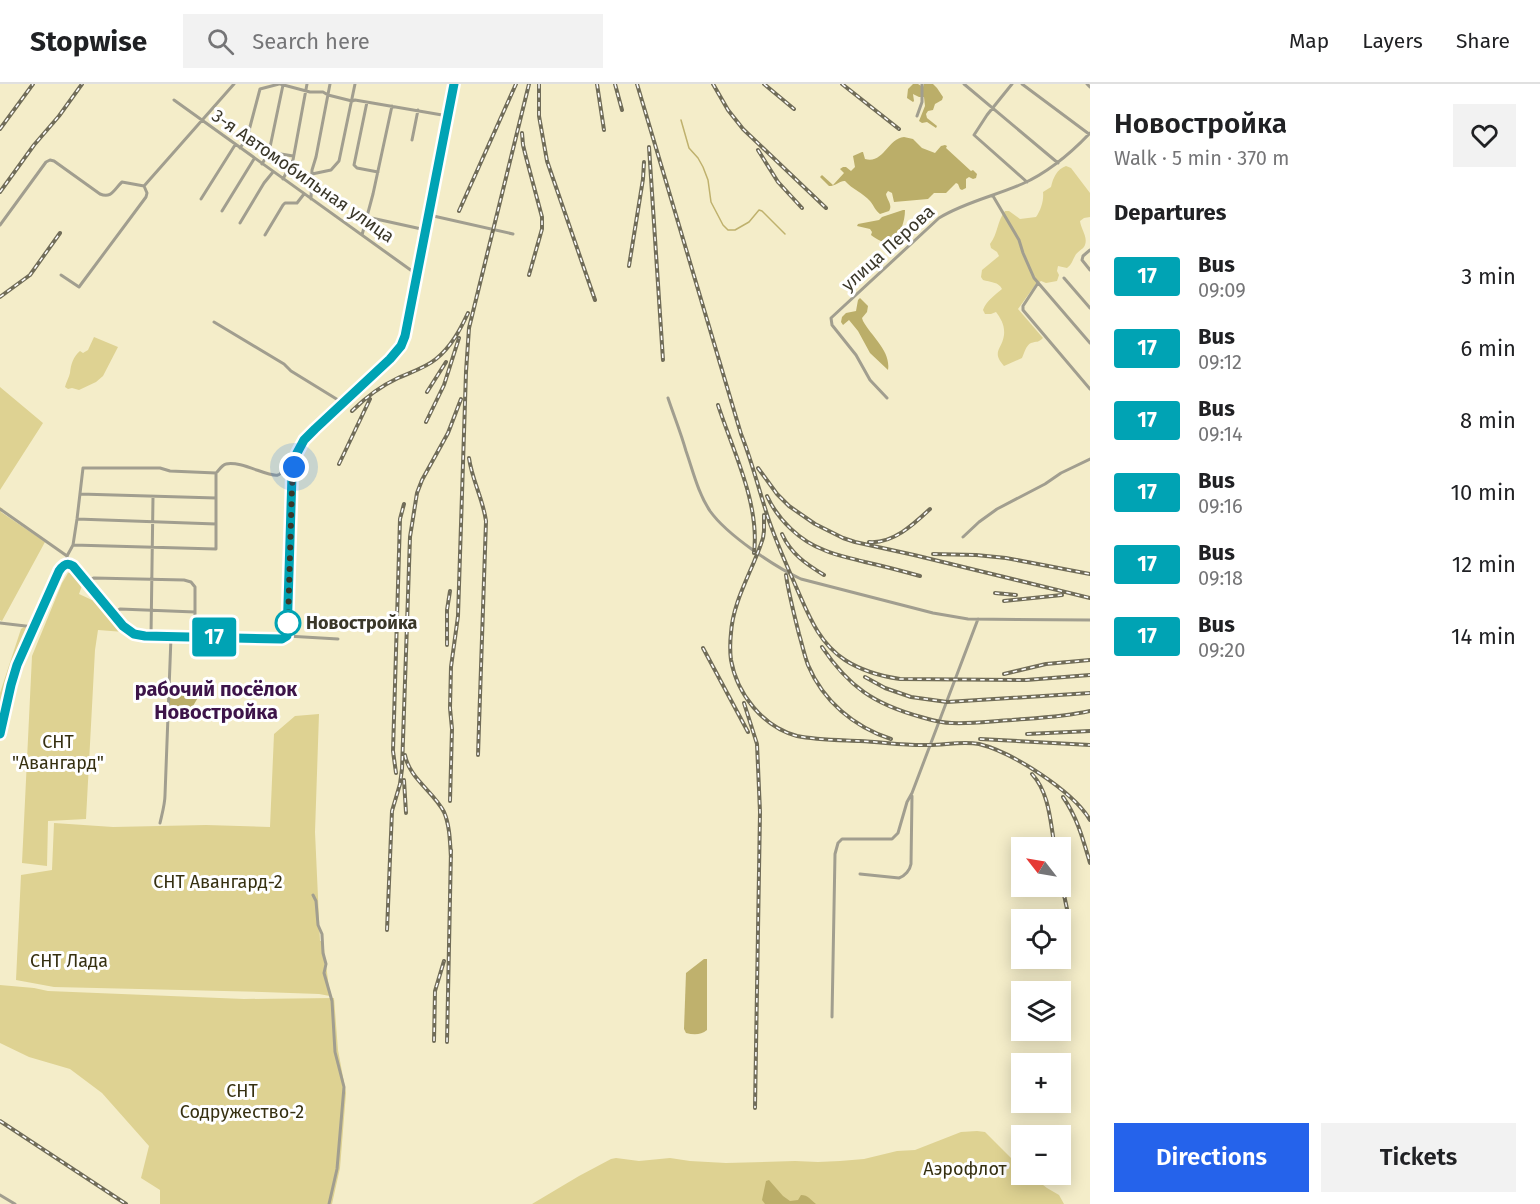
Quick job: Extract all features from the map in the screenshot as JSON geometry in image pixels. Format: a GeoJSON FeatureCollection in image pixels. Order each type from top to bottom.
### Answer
{"type":"FeatureCollection","features":[{"type":"Feature","properties":{"kind":"main road"},"geometry":{"type":"LineString","coordinates":[[287,636],[292,475],[297,453],[304,440],[401,346],[405,336],[454,84]]}},
{"type":"Feature","properties":{"kind":"street"},"geometry":{"type":"LineString","coordinates":[[144,186],[234,84]]}},
{"type":"Feature","properties":{"kind":"street"},"geometry":{"type":"LineString","coordinates":[[262,164],[269,152],[281,84]]}},
{"type":"Feature","properties":{"kind":"street"},"geometry":{"type":"LineString","coordinates":[[240,148],[247,138],[260,89],[281,84],[305,91],[320,91],[352,101],[448,116]]}},
{"type":"Feature","properties":{"kind":"street"},"geometry":{"type":"LineString","coordinates":[[283,179],[293,156],[307,84]]}},
{"type":"Feature","properties":{"kind":"street"},"geometry":{"type":"LineString","coordinates":[[311,199],[312,174],[330,84]]}},
{"type":"Feature","properties":{"kind":"street"},"geometry":{"type":"LineString","coordinates":[[312,174],[331,170],[339,161],[355,84]]}},
{"type":"Feature","properties":{"kind":"street"},"geometry":{"type":"LineString","coordinates":[[916,116],[922,102],[922,84]]}},
{"type":"Feature","properties":{"kind":"street"},"geometry":{"type":"LineString","coordinates":[[964,84],[1058,163]]}},
{"type":"Feature","properties":{"kind":"street"},"geometry":{"type":"LineString","coordinates":[[1012,84],[974,135],[1027,182]]}},
{"type":"Feature","properties":{"kind":"street"},"geometry":{"type":"LineString","coordinates":[[1023,84],[1090,133]]}},
{"type":"Feature","properties":{"kind":"street","name":"3-я Автомобильная улица"},"geometry":{"type":"LineString","coordinates":[[174,100],[417,273]]}},
{"type":"Feature","properties":{"kind":"street"},"geometry":{"type":"LineString","coordinates":[[367,102],[354,165],[357,168],[378,172]]}},
{"type":"Feature","properties":{"kind":"street"},"geometry":{"type":"LineString","coordinates":[[362,235],[392,106]]}},
{"type":"Feature","properties":{"kind":"street"},"geometry":{"type":"LineString","coordinates":[[412,140],[418,110]]}},
{"type":"Feature","properties":{"kind":"street","name":"улица Перова"},"geometry":{"type":"LineString","coordinates":[[887,398],[870,380],[856,356],[832,326],[831,318],[939,218],[1027,182],[1067,156],[1090,133]]}},
{"type":"Feature","properties":{"kind":"street"},"geometry":{"type":"LineString","coordinates":[[201,199],[235,145]]}},
{"type":"Feature","properties":{"kind":"street"},"geometry":{"type":"LineString","coordinates":[[269,152],[293,156]]}},
{"type":"Feature","properties":{"kind":"street"},"geometry":{"type":"LineString","coordinates":[[222,211],[255,159]]}},
{"type":"Feature","properties":{"kind":"street"},"geometry":{"type":"LineString","coordinates":[[0,225],[46,162],[50,160],[105,196],[110,195],[122,182],[144,186]]}},
{"type":"Feature","properties":{"kind":"street"},"geometry":{"type":"LineString","coordinates":[[240,223],[273,172]]}},
{"type":"Feature","properties":{"kind":"street"},"geometry":{"type":"LineString","coordinates":[[61,274],[79,287],[146,197],[144,186]]}},
{"type":"Feature","properties":{"kind":"street"},"geometry":{"type":"LineString","coordinates":[[265,235],[283,205],[297,203],[304,194]]}},
{"type":"Feature","properties":{"kind":"street"},"geometry":{"type":"LineString","coordinates":[[993,196],[1019,240],[1031,272],[1038,283],[1090,344]]}},
{"type":"Feature","properties":{"kind":"street"},"geometry":{"type":"LineString","coordinates":[[429,215],[513,234]]}},
{"type":"Feature","properties":{"kind":"street"},"geometry":{"type":"LineString","coordinates":[[367,217],[426,230]]}},
{"type":"Feature","properties":{"kind":"street"},"geometry":{"type":"LineString","coordinates":[[1090,250],[1082,260],[1090,270]]}},
{"type":"Feature","properties":{"kind":"street"},"geometry":{"type":"LineString","coordinates":[[1064,278],[1090,308]]}},
{"type":"Feature","properties":{"kind":"street"},"geometry":{"type":"LineString","coordinates":[[1038,283],[1023,306],[1023,310],[1090,389]]}},
{"type":"Feature","properties":{"kind":"street"},"geometry":{"type":"LineString","coordinates":[[214,322],[343,403]]}},
{"type":"Feature","properties":{"kind":"street"},"geometry":{"type":"LineString","coordinates":[[668,398],[696,482],[711,511],[734,534],[767,560],[801,579],[933,614],[968,619],[1090,620]]}},
{"type":"Feature","properties":{"kind":"street"},"geometry":{"type":"LineString","coordinates":[[963,537],[997,509],[1090,459]]}},
{"type":"Feature","properties":{"kind":"street"},"geometry":{"type":"LineString","coordinates":[[73,545],[216,549],[216,474],[224,465],[228,463],[249,467],[277,476],[281,473],[292,475]]}},
{"type":"Feature","properties":{"kind":"street"},"geometry":{"type":"LineString","coordinates":[[68,564],[67,556],[73,545],[83,468],[160,468],[170,471],[216,474]]}},
{"type":"Feature","properties":{"kind":"street"},"geometry":{"type":"LineString","coordinates":[[80,494],[216,498]]}},
{"type":"Feature","properties":{"kind":"street"},"geometry":{"type":"LineString","coordinates":[[151,636],[153,497]]}},
{"type":"Feature","properties":{"kind":"street"},"geometry":{"type":"LineString","coordinates":[[0,509],[67,556]]}},
{"type":"Feature","properties":{"kind":"street"},"geometry":{"type":"LineString","coordinates":[[77,519],[217,524]]}},
{"type":"Feature","properties":{"kind":"street"},"geometry":{"type":"LineString","coordinates":[[68,564],[73,566],[128,631],[134,634],[171,637],[282,639],[287,636],[338,639]]}},
{"type":"Feature","properties":{"kind":"street"},"geometry":{"type":"LineString","coordinates":[[0,734],[14,674],[59,571],[68,564]]}},
{"type":"Feature","properties":{"kind":"street"},"geometry":{"type":"LineString","coordinates":[[86,581],[94,578],[191,582],[195,587],[195,637]]}},
{"type":"Feature","properties":{"kind":"street"},"geometry":{"type":"LineString","coordinates":[[115,616],[120,609],[195,612]]}},
{"type":"Feature","properties":{"kind":"street"},"geometry":{"type":"LineString","coordinates":[[832,1017],[833,903],[835,854],[838,843],[842,839],[882,840],[896,836],[978,619]]}},
{"type":"Feature","properties":{"kind":"street"},"geometry":{"type":"LineString","coordinates":[[0,623],[34,627]]}},
{"type":"Feature","properties":{"kind":"street"},"geometry":{"type":"LineString","coordinates":[[160,823],[166,801],[171,637]]}},
{"type":"Feature","properties":{"kind":"street"},"geometry":{"type":"LineString","coordinates":[[860,874],[899,878],[909,870],[912,792]]}},
{"type":"Feature","properties":{"kind":"street"},"geometry":{"type":"LineString","coordinates":[[314,895],[326,964],[324,973],[332,1001],[335,1052],[344,1087],[337,1169],[329,1204]]}},
{"type":"Feature","properties":{"kind":"street"},"geometry":{"type":"LineString","coordinates":[[0,1195],[15,1204]]}},
{"type":"Feature","properties":{"kind":"green space"},"geometry":{"type":"Polygon","coordinates":[[[1066,166],[1071,168],[1090,193],[1090,217],[1080,221],[1086,242],[1067,268],[1058,266],[1057,281],[1046,283],[1041,281],[1036,284],[1018,309],[1043,338],[1029,344],[1022,358],[1004,366],[998,357],[998,350],[1004,335],[1002,322],[996,312],[985,314],[983,310],[988,301],[1002,289],[997,284],[983,280],[981,277],[982,270],[999,256],[990,244],[1005,211],[1009,211],[1020,219],[1036,217],[1042,205],[1043,192],[1051,187],[1056,174],[1066,166]]]}},
{"type":"Feature","properties":{"kind":"green space"},"geometry":{"type":"Polygon","coordinates":[[[94,337],[118,347],[103,376],[96,382],[79,390],[68,389],[65,387],[74,358],[80,351],[83,353],[88,350],[94,337]]]}},
{"type":"Feature","properties":{"kind":"green space"},"geometry":{"type":"Polygon","coordinates":[[[0,387],[43,423],[0,490],[0,387]]]}},
{"type":"Feature","properties":{"kind":"green space"},"geometry":{"type":"Polygon","coordinates":[[[0,507],[3,509],[1,512],[45,542],[2,621],[0,620],[0,507]]]}},
{"type":"Feature","properties":{"kind":"green space","name":"СНТ \"Авангард\""},"geometry":{"type":"Polygon","coordinates":[[[73,572],[81,582],[79,594],[92,600],[94,596],[124,632],[98,630],[86,819],[48,821],[47,866],[22,863],[32,656],[62,583],[68,573],[73,572]]]}},
{"type":"Feature","properties":{"kind":"green space"},"geometry":{"type":"Polygon","coordinates":[[[24,627],[30,629],[31,632],[11,676],[0,723],[0,693],[21,629],[24,627]]]}},
{"type":"Feature","properties":{"kind":"green space","name":"СНТ Авангард-2"},"geometry":{"type":"Polygon","coordinates":[[[319,714],[315,832],[320,941],[323,941],[330,996],[54,987],[16,980],[21,875],[52,870],[54,823],[113,827],[206,825],[270,827],[274,734],[295,716],[319,714]]]}},
{"type":"Feature","properties":{"kind":"green space","name":"СНТ Содружество-2"},"geometry":{"type":"Polygon","coordinates":[[[0,985],[48,991],[244,999],[334,998],[338,1050],[346,1093],[340,1168],[332,1204],[160,1204],[160,1190],[141,1178],[149,1146],[102,1093],[70,1069],[29,1057],[0,1043],[0,985]]]}},
{"type":"Feature","properties":{"kind":"green space","name":"Аэрофлот"},"geometry":{"type":"Polygon","coordinates":[[[961,1132],[985,1132],[1011,1158],[1011,1185],[1043,1185],[1059,1195],[1064,1204],[532,1204],[579,1176],[616,1158],[639,1161],[670,1158],[726,1163],[840,1161],[915,1150],[961,1132]]]}},
{"type":"Feature","properties":{"kind":"shaded area"},"geometry":{"type":"Polygon","coordinates":[[[913,84],[923,87],[924,84],[933,84],[943,97],[935,104],[933,110],[926,114],[927,118],[937,126],[936,128],[927,122],[919,121],[925,106],[924,97],[913,94],[913,102],[907,98],[908,89],[913,84]]]}},
{"type":"Feature","properties":{"kind":"shaded area"},"geometry":{"type":"Polygon","coordinates":[[[904,137],[913,139],[922,148],[935,153],[941,146],[947,146],[946,148],[977,174],[976,178],[966,179],[966,188],[962,190],[956,183],[946,193],[934,193],[928,199],[894,202],[892,193],[888,191],[886,194],[890,209],[880,214],[867,198],[845,181],[842,181],[834,185],[829,186],[820,177],[822,175],[833,185],[844,173],[840,169],[846,167],[851,171],[855,167],[853,156],[863,152],[865,159],[877,158],[893,142],[904,137]]]}},
{"type":"Feature","properties":{"kind":"shaded area"},"geometry":{"type":"Polygon","coordinates":[[[905,210],[903,223],[893,243],[878,240],[871,235],[870,229],[857,226],[879,220],[905,210]]]}},
{"type":"Feature","properties":{"kind":"shaded area"},"geometry":{"type":"Polygon","coordinates":[[[860,298],[868,306],[862,318],[863,321],[884,350],[888,370],[870,353],[849,320],[843,325],[841,322],[846,313],[856,311],[860,298]]]}},
{"type":"Feature","properties":{"kind":"shaded area"},"geometry":{"type":"Polygon","coordinates":[[[173,691],[200,692],[193,706],[193,712],[185,710],[181,714],[174,713],[172,720],[169,709],[171,694],[173,691]]]}},
{"type":"Feature","properties":{"kind":"shaded area"},"geometry":{"type":"Polygon","coordinates":[[[707,959],[707,1030],[697,1034],[686,1033],[684,1029],[686,973],[707,959]]]}},
{"type":"Feature","properties":{"kind":"shaded area"},"geometry":{"type":"Polygon","coordinates":[[[769,1180],[790,1201],[798,1200],[803,1195],[816,1204],[765,1204],[762,1200],[766,1181],[769,1180]]]}},
{"type":"Feature","properties":{"kind":"waterway"},"geometry":{"type":"LineString","coordinates":[[681,120],[689,148],[703,167],[708,180],[711,202],[723,225],[728,230],[735,230],[749,222],[759,210],[785,234]]}},
{"type":"Feature","properties":{"kind":"railway"},"geometry":{"type":"LineString","coordinates":[[0,129],[33,84]]}},
{"type":"Feature","properties":{"kind":"railway"},"geometry":{"type":"LineString","coordinates":[[0,192],[82,84]]}},
{"type":"Feature","properties":{"kind":"railway"},"geometry":{"type":"LineString","coordinates":[[459,211],[516,84]]}},
{"type":"Feature","properties":{"kind":"railway"},"geometry":{"type":"LineString","coordinates":[[450,801],[451,667],[458,616],[469,328],[529,84]]}},
{"type":"Feature","properties":{"kind":"railway"},"geometry":{"type":"LineString","coordinates":[[539,84],[539,116],[547,161],[595,300]]}},
{"type":"Feature","properties":{"kind":"railway"},"geometry":{"type":"LineString","coordinates":[[597,84],[604,130]]}},
{"type":"Feature","properties":{"kind":"railway"},"geometry":{"type":"LineString","coordinates":[[615,84],[622,110]]}},
{"type":"Feature","properties":{"kind":"railway"},"geometry":{"type":"LineString","coordinates":[[637,84],[768,518],[806,609],[828,646],[851,664],[900,679],[1026,680],[1090,675]]}},
{"type":"Feature","properties":{"kind":"railway"},"geometry":{"type":"LineString","coordinates":[[713,84],[728,110],[743,129],[826,208]]}},
{"type":"Feature","properties":{"kind":"railway"},"geometry":{"type":"LineString","coordinates":[[764,84],[794,109]]}},
{"type":"Feature","properties":{"kind":"railway"},"geometry":{"type":"LineString","coordinates":[[842,84],[899,129]]}},
{"type":"Feature","properties":{"kind":"railway"},"geometry":{"type":"LineString","coordinates":[[522,133],[523,145],[542,217],[542,229],[529,275]]}},
{"type":"Feature","properties":{"kind":"railway"},"geometry":{"type":"LineString","coordinates":[[649,147],[663,360]]}},
{"type":"Feature","properties":{"kind":"railway"},"geometry":{"type":"LineString","coordinates":[[758,150],[778,182],[802,208]]}},
{"type":"Feature","properties":{"kind":"railway"},"geometry":{"type":"LineString","coordinates":[[629,266],[644,162]]}},
{"type":"Feature","properties":{"kind":"railway"},"geometry":{"type":"LineString","coordinates":[[0,297],[30,275],[60,233]]}},
{"type":"Feature","properties":{"kind":"railway"},"geometry":{"type":"LineString","coordinates":[[352,411],[386,385],[436,359],[451,344],[468,313]]}},
{"type":"Feature","properties":{"kind":"railway"},"geometry":{"type":"LineString","coordinates":[[426,422],[444,385],[459,338]]}},
{"type":"Feature","properties":{"kind":"railway"},"geometry":{"type":"LineString","coordinates":[[427,392],[446,362]]}},
{"type":"Feature","properties":{"kind":"railway"},"geometry":{"type":"LineString","coordinates":[[339,464],[370,399]]}},
{"type":"Feature","properties":{"kind":"railway"},"geometry":{"type":"LineString","coordinates":[[387,930],[392,811],[402,769],[410,537],[417,493],[448,433],[461,399]]}},
{"type":"Feature","properties":{"kind":"railway"},"geometry":{"type":"LineString","coordinates":[[718,405],[749,497],[755,534],[754,553]]}},
{"type":"Feature","properties":{"kind":"railway"},"geometry":{"type":"LineString","coordinates":[[469,458],[486,521],[478,755]]}},
{"type":"Feature","properties":{"kind":"railway"},"geometry":{"type":"LineString","coordinates":[[758,468],[789,506],[815,524],[843,538],[1090,598]]}},
{"type":"Feature","properties":{"kind":"railway"},"geometry":{"type":"LineString","coordinates":[[767,496],[777,513],[791,529],[815,546],[839,555],[920,576]]}},
{"type":"Feature","properties":{"kind":"railway"},"geometry":{"type":"LineString","coordinates":[[396,773],[393,751],[400,519],[404,504]]}},
{"type":"Feature","properties":{"kind":"railway"},"geometry":{"type":"LineString","coordinates":[[869,542],[878,542],[895,536],[910,527],[930,509]]}},
{"type":"Feature","properties":{"kind":"railway"},"geometry":{"type":"LineString","coordinates":[[764,515],[763,538],[735,609],[730,647],[734,673],[739,685],[763,717],[785,732],[797,736],[912,745],[966,743],[993,748],[1024,764],[1056,785],[1082,809],[1090,820]]}},
{"type":"Feature","properties":{"kind":"railway"},"geometry":{"type":"LineString","coordinates":[[782,534],[800,558],[824,575]]}},
{"type":"Feature","properties":{"kind":"railway"},"geometry":{"type":"LineString","coordinates":[[933,554],[1006,558],[1090,574]]}},
{"type":"Feature","properties":{"kind":"railway"},"geometry":{"type":"LineString","coordinates":[[786,575],[804,653],[814,678],[831,701],[852,720],[891,739]]}},
{"type":"Feature","properties":{"kind":"railway"},"geometry":{"type":"LineString","coordinates":[[447,645],[447,610],[450,591]]}},
{"type":"Feature","properties":{"kind":"railway"},"geometry":{"type":"LineString","coordinates":[[995,593],[1016,595]]}},
{"type":"Feature","properties":{"kind":"railway"},"geometry":{"type":"LineString","coordinates":[[1004,601],[1062,595]]}},
{"type":"Feature","properties":{"kind":"railway"},"geometry":{"type":"LineString","coordinates":[[822,647],[842,673],[876,700],[904,712],[932,720],[948,723],[974,723],[1051,717],[1090,711]]}},
{"type":"Feature","properties":{"kind":"railway"},"geometry":{"type":"LineString","coordinates":[[703,648],[748,732]]}},
{"type":"Feature","properties":{"kind":"railway"},"geometry":{"type":"LineString","coordinates":[[1004,674],[1046,664],[1090,660]]}},
{"type":"Feature","properties":{"kind":"railway"},"geometry":{"type":"LineString","coordinates":[[865,677],[885,688],[911,697],[947,702],[1090,693]]}},
{"type":"Feature","properties":{"kind":"railway"},"geometry":{"type":"LineString","coordinates":[[744,703],[757,744],[760,812],[755,1108]]}},
{"type":"Feature","properties":{"kind":"railway"},"geometry":{"type":"LineString","coordinates":[[1027,734],[1090,731]]}},
{"type":"Feature","properties":{"kind":"railway"},"geometry":{"type":"LineString","coordinates":[[980,739],[1090,745]]}},
{"type":"Feature","properties":{"kind":"railway"},"geometry":{"type":"LineString","coordinates":[[405,755],[411,771],[444,812],[449,829],[451,858]]}},
{"type":"Feature","properties":{"kind":"railway"},"geometry":{"type":"LineString","coordinates":[[1032,774],[1046,799],[1053,837]]}},
{"type":"Feature","properties":{"kind":"railway"},"geometry":{"type":"LineString","coordinates":[[404,780],[406,813]]}},
{"type":"Feature","properties":{"kind":"railway"},"geometry":{"type":"LineString","coordinates":[[1063,797],[1076,820],[1090,863]]}},
{"type":"Feature","properties":{"kind":"railway"},"geometry":{"type":"LineString","coordinates":[[447,1042],[451,850]]}},
{"type":"Feature","properties":{"kind":"railway"},"geometry":{"type":"LineString","coordinates":[[1064,897],[1067,909]]}},
{"type":"Feature","properties":{"kind":"railway"},"geometry":{"type":"LineString","coordinates":[[434,1041],[435,991],[444,961]]}},
{"type":"Feature","properties":{"kind":"railway"},"geometry":{"type":"LineString","coordinates":[[0,1121],[126,1204]]}},
{"type":"Feature","properties":{"kind":"bus line","name":"17"},"geometry":{"type":"LineString","coordinates":[[0,734],[17,665],[59,571],[65,564],[73,566],[123,626],[134,634],[282,639],[287,636],[292,475],[297,453],[304,440],[369,380],[401,346],[405,336],[454,84]]}},
{"type":"Feature","properties":{"kind":"place","name":"Новостройка"},"geometry":{"type":"Point","coordinates":[288,623]}},
{"type":"Feature","properties":{"kind":"district","name":"рабочий посёлок Новостройка"},"geometry":{"type":"Point","coordinates":[216,700]}},
{"type":"Feature","properties":{"kind":"route"},"geometry":{"type":"LineString","coordinates":[[288,623],[294,467]]}},
{"type":"Feature","properties":{"kind":"park label","name":"СНТ Лада"},"geometry":{"type":"Point","coordinates":[69,961]}}]}
